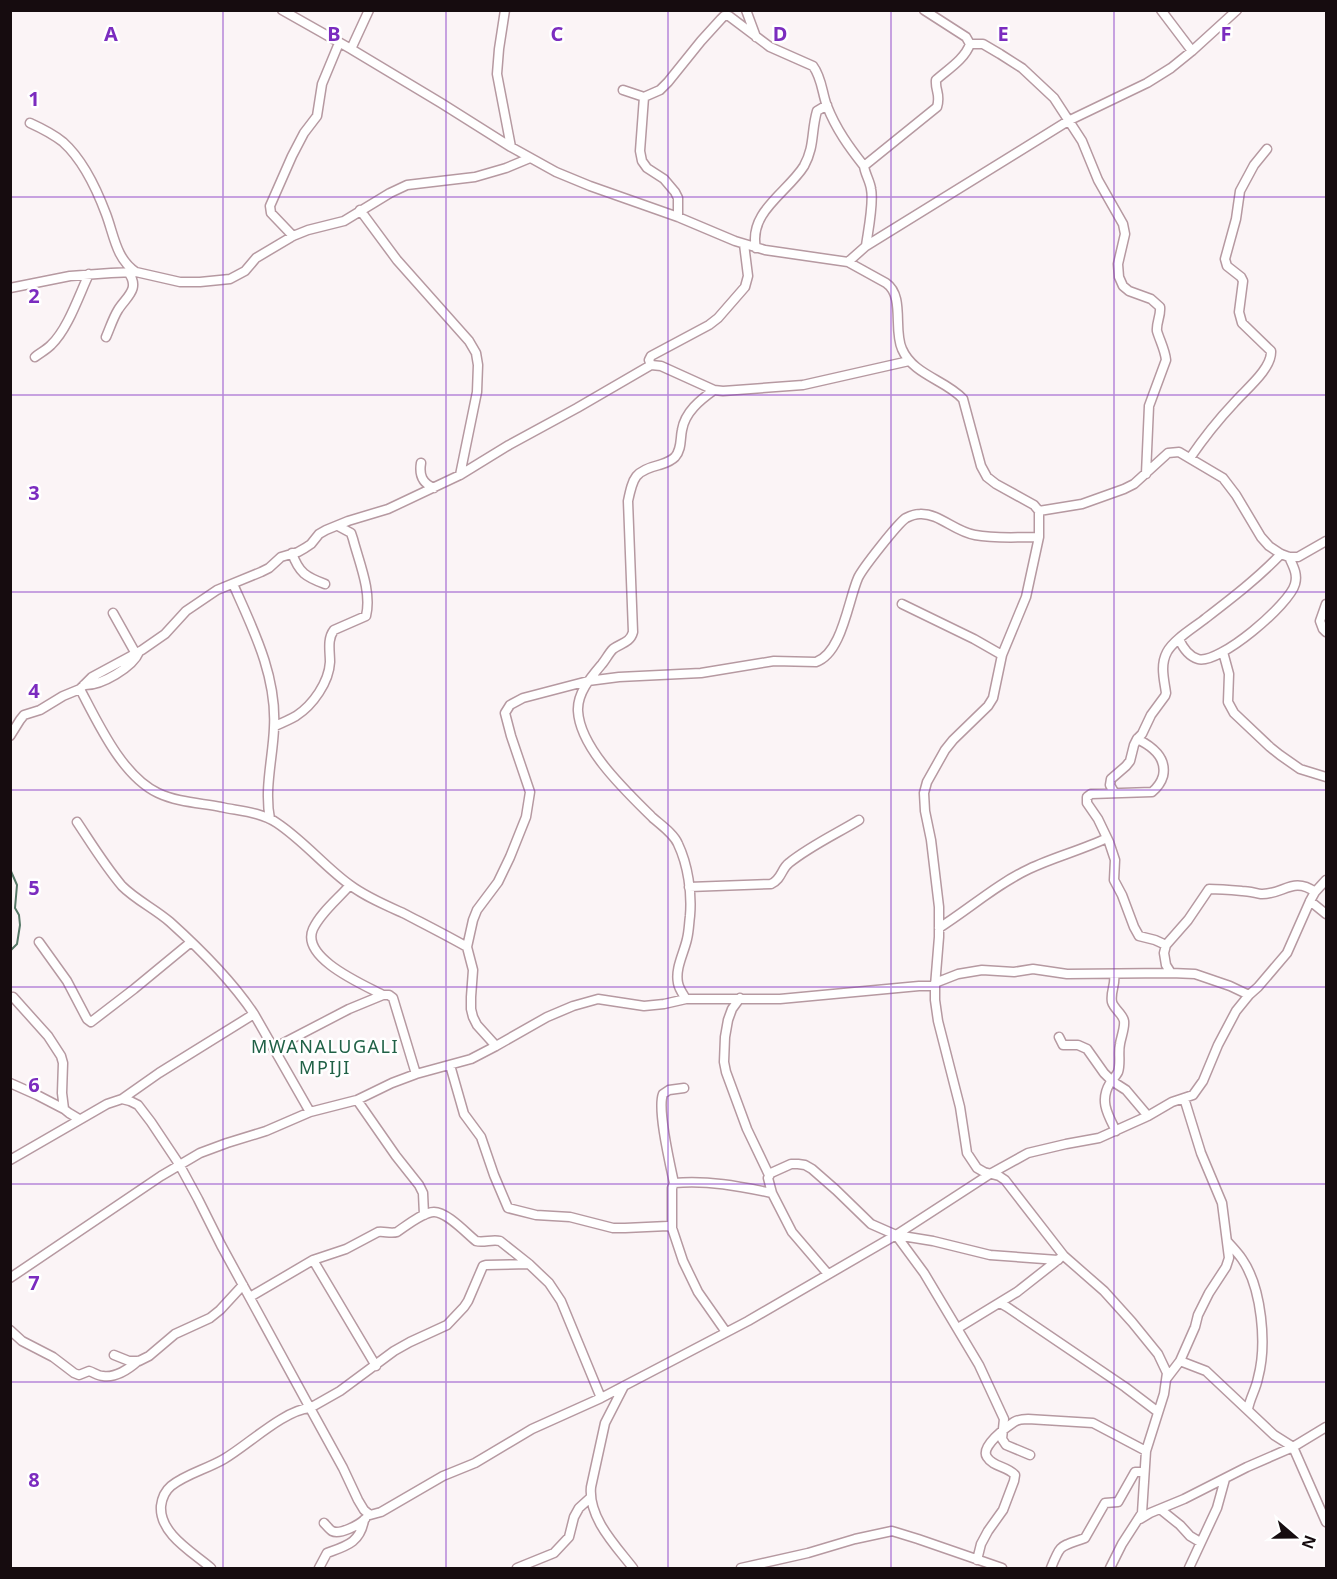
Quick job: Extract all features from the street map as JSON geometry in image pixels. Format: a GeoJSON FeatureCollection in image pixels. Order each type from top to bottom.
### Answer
{"type":"FeatureCollection","features":[{"type":"Feature","properties":{"kind":"street"},"geometry":{"type":"LineString","coordinates":[[282,10],[556,172],[744,244],[756,248],[848,262],[886,283],[893,289],[900,347],[909,361],[958,393],[963,399],[981,466],[987,477],[1034,505],[1039,511],[1039,537],[1026,597],[1002,655],[993,698],[945,750],[927,782],[924,793],[939,907],[935,1000],[938,1021],[960,1107],[967,1153],[977,1168],[1005,1180],[1061,1258],[1104,1291],[1158,1354],[1167,1372],[1146,1451],[1143,1507],[1139,1519],[1122,1544],[1110,1569]]}},
{"type":"Feature","properties":{"kind":"street"},"geometry":{"type":"LineString","coordinates":[[351,49],[369,10]]}},
{"type":"Feature","properties":{"kind":"street"},"geometry":{"type":"LineString","coordinates":[[505,10],[497,74],[511,147]]}},
{"type":"Feature","properties":{"kind":"street"},"geometry":{"type":"LineString","coordinates":[[746,10],[756,37]]}},
{"type":"Feature","properties":{"kind":"street"},"geometry":{"type":"LineString","coordinates":[[864,166],[937,107],[939,99],[936,80],[968,50],[970,44],[966,37],[924,10]]}},
{"type":"Feature","properties":{"kind":"street"},"geometry":{"type":"LineString","coordinates":[[1161,10],[1192,51]]}},
{"type":"Feature","properties":{"kind":"street"},"geometry":{"type":"LineString","coordinates":[[848,262],[866,246],[1068,121],[1147,83],[1171,68],[1237,10]]}},
{"type":"Feature","properties":{"kind":"street"},"geometry":{"type":"LineString","coordinates":[[623,90],[644,97],[660,90],[724,16],[729,16],[770,46],[813,66],[818,73],[827,105],[840,133],[864,166],[871,188],[866,246]]}},
{"type":"Feature","properties":{"kind":"street"},"geometry":{"type":"LineString","coordinates":[[293,236],[271,213],[270,206],[304,133],[317,116],[322,84],[339,43]]}},
{"type":"Feature","properties":{"kind":"street"},"geometry":{"type":"LineString","coordinates":[[970,44],[983,44],[1022,68],[1054,98],[1082,141],[1098,180],[1123,224],[1125,234],[1118,264],[1119,277],[1123,286],[1129,291],[1151,299],[1160,307],[1161,314],[1157,330],[1166,360],[1149,406],[1146,474]]}},
{"type":"Feature","properties":{"kind":"street"},"geometry":{"type":"LineString","coordinates":[[644,97],[640,151],[642,161],[647,168],[664,179],[675,192],[678,198],[678,217]]}},
{"type":"Feature","properties":{"kind":"street"},"geometry":{"type":"LineString","coordinates":[[756,248],[754,239],[757,225],[767,208],[803,167],[812,149],[818,111],[827,105]]}},
{"type":"Feature","properties":{"kind":"street"},"geometry":{"type":"LineString","coordinates":[[30,123],[62,142],[74,153],[97,194],[115,242],[132,272],[132,292],[116,312],[106,337]]}},
{"type":"Feature","properties":{"kind":"street"},"geometry":{"type":"LineString","coordinates":[[1190,458],[1235,401],[1252,386],[1272,358],[1271,351],[1242,323],[1239,312],[1243,281],[1227,266],[1225,259],[1236,219],[1240,191],[1254,165],[1267,149]]}},
{"type":"Feature","properties":{"kind":"street"},"geometry":{"type":"LineString","coordinates":[[10,288],[70,276],[132,272],[180,282],[230,279],[245,271],[256,258],[293,236],[344,221],[407,185],[475,177],[530,158]]}},
{"type":"Feature","properties":{"kind":"street"},"geometry":{"type":"LineString","coordinates":[[360,210],[397,260],[470,341],[476,353],[477,392],[459,475]]}},
{"type":"Feature","properties":{"kind":"street"},"geometry":{"type":"LineString","coordinates":[[651,365],[649,360],[651,357],[718,318],[745,287],[748,276],[744,244]]}},
{"type":"Feature","properties":{"kind":"street"},"geometry":{"type":"LineString","coordinates":[[35,357],[50,346],[58,336],[75,307],[89,274]]}},
{"type":"Feature","properties":{"kind":"street"},"geometry":{"type":"LineString","coordinates":[[10,736],[24,715],[40,710],[63,696],[124,669],[135,660],[138,652],[165,634],[186,611],[217,590],[269,568],[281,557],[306,548],[319,534],[348,521],[388,509],[434,488],[651,365],[661,366],[723,392],[802,385],[909,361]]}},
{"type":"Feature","properties":{"kind":"street"},"geometry":{"type":"LineString","coordinates":[[686,999],[677,980],[690,914],[689,887],[684,858],[677,841],[610,773],[587,740],[579,720],[578,709],[581,694],[588,681],[613,649],[627,642],[633,632],[628,501],[630,491],[643,469],[667,463],[675,457],[680,450],[682,428],[686,418],[698,401],[714,390]]}},
{"type":"Feature","properties":{"kind":"street"},"geometry":{"type":"LineString","coordinates":[[1039,511],[1082,504],[1124,489],[1134,484],[1168,453],[1179,452],[1223,478],[1261,537],[1269,546],[1285,556],[1296,572],[1296,581],[1294,588],[1283,602],[1248,635],[1223,652],[1204,659],[1197,659],[1187,653],[1179,639]]}},
{"type":"Feature","properties":{"kind":"street"},"geometry":{"type":"LineString","coordinates":[[421,463],[422,478],[434,488]]}},
{"type":"Feature","properties":{"kind":"street"},"geometry":{"type":"LineString","coordinates":[[496,1046],[477,1025],[473,1017],[471,997],[473,970],[467,947],[477,910],[498,882],[526,817],[530,792],[505,713],[510,705],[523,698],[588,681],[619,677],[701,673],[774,661],[816,662],[822,660],[828,655],[843,625],[863,569],[897,527],[906,518],[912,516],[920,514],[932,516],[957,530],[974,535],[1039,537]]}},
{"type":"Feature","properties":{"kind":"street"},"geometry":{"type":"LineString","coordinates":[[275,726],[305,709],[326,681],[329,669],[330,639],[334,630],[366,616],[368,596],[353,539],[351,533],[338,526]]}},
{"type":"Feature","properties":{"kind":"street"},"geometry":{"type":"LineString","coordinates":[[1114,792],[1110,784],[1111,779],[1130,761],[1137,739],[1165,696],[1162,665],[1167,651],[1270,566],[1285,556],[1298,557],[1326,541]]}},
{"type":"Feature","properties":{"kind":"street"},"geometry":{"type":"LineString","coordinates":[[292,553],[300,570],[307,576],[325,584]]}},
{"type":"Feature","properties":{"kind":"street"},"geometry":{"type":"LineString","coordinates":[[233,584],[260,645],[268,670],[273,699],[275,726],[268,799],[270,819]]}},
{"type":"Feature","properties":{"kind":"street"},"geometry":{"type":"LineString","coordinates":[[902,604],[1002,655]]}},
{"type":"Feature","properties":{"kind":"street"},"geometry":{"type":"LineString","coordinates":[[1326,604],[1320,621],[1326,632]]}},
{"type":"Feature","properties":{"kind":"street"},"geometry":{"type":"LineString","coordinates":[[113,614],[138,652]]}},
{"type":"Feature","properties":{"kind":"street"},"geometry":{"type":"LineString","coordinates":[[1223,652],[1229,674],[1228,702],[1234,713],[1280,755],[1299,768],[1326,777]]}},
{"type":"Feature","properties":{"kind":"street"},"geometry":{"type":"LineString","coordinates":[[82,687],[103,733],[127,767],[143,784],[159,794],[173,798],[270,819],[350,885],[467,947]]}},
{"type":"Feature","properties":{"kind":"street"},"geometry":{"type":"LineString","coordinates":[[1137,739],[1159,754],[1164,767],[1162,780],[1157,788],[1152,792],[1091,794],[1087,797],[1087,802],[1107,838],[1115,860],[1114,880],[1134,927],[1139,936],[1166,945]]}},
{"type":"Feature","properties":{"kind":"street"},"geometry":{"type":"LineString","coordinates":[[689,887],[771,884],[780,878],[789,863],[859,820]]}},
{"type":"Feature","properties":{"kind":"street"},"geometry":{"type":"LineString","coordinates":[[77,822],[106,866],[124,888],[169,921],[231,983],[254,1014],[310,1112]]}},
{"type":"Feature","properties":{"kind":"street"},"geometry":{"type":"LineString","coordinates":[[939,928],[1028,869],[1107,838]]}},
{"type":"Feature","properties":{"kind":"street"},"geometry":{"type":"LineString","coordinates":[[324,1523],[337,1532],[351,1528],[443,1476],[475,1463],[532,1429],[602,1398],[828,1274],[896,1235],[990,1174],[1028,1154],[1099,1138],[1148,1116],[1172,1102],[1192,1095],[1203,1081],[1236,1011],[1287,953],[1310,901],[1326,880]]}},
{"type":"Feature","properties":{"kind":"street"},"geometry":{"type":"LineString","coordinates":[[350,885],[314,927],[311,934],[312,940],[316,951],[324,961],[383,995]]}},
{"type":"Feature","properties":{"kind":"street"},"geometry":{"type":"LineString","coordinates":[[1171,973],[1166,965],[1164,953],[1166,945],[1188,920],[1209,889],[1260,894],[1298,885],[1307,886],[1315,892]]}},
{"type":"Feature","properties":{"kind":"street"},"geometry":{"type":"LineString","coordinates":[[1310,901],[1326,914]]}},
{"type":"Feature","properties":{"kind":"street"},"geometry":{"type":"LineString","coordinates":[[39,942],[67,981],[87,1019],[92,1022],[191,942]]}},
{"type":"Feature","properties":{"kind":"street"},"geometry":{"type":"LineString","coordinates":[[10,1278],[179,1164],[200,1154],[266,1131],[310,1112],[357,1100],[416,1074],[471,1059],[547,1017],[598,999],[644,1006],[686,999],[780,999],[935,985],[958,974],[982,970],[1014,972],[1033,969],[1067,974],[1195,974],[1248,995]]}},
{"type":"Feature","properties":{"kind":"street"},"geometry":{"type":"LineString","coordinates":[[1114,975],[1115,981],[1111,996],[1113,1006],[1124,1018],[1125,1023],[1119,1048],[1118,1072],[1104,1096],[1104,1104],[1116,1131]]}},
{"type":"Feature","properties":{"kind":"street"},"geometry":{"type":"LineString","coordinates":[[274,1048],[350,1009],[383,995],[389,995],[393,998],[416,1074]]}},
{"type":"Feature","properties":{"kind":"street"},"geometry":{"type":"LineString","coordinates":[[13,998],[48,1036],[61,1056],[64,1109]]}},
{"type":"Feature","properties":{"kind":"street"},"geometry":{"type":"LineString","coordinates":[[740,998],[728,1020],[724,1062],[726,1072],[747,1128],[769,1175],[772,1193],[792,1232],[828,1274]]}},
{"type":"Feature","properties":{"kind":"street"},"geometry":{"type":"LineString","coordinates":[[10,1160],[107,1104],[122,1100],[254,1014]]}},
{"type":"Feature","properties":{"kind":"street"},"geometry":{"type":"LineString","coordinates":[[1059,1037],[1063,1045],[1078,1045],[1087,1049],[1104,1074],[1126,1090],[1148,1116]]}},
{"type":"Feature","properties":{"kind":"street"},"geometry":{"type":"LineString","coordinates":[[450,1065],[464,1114],[481,1137],[508,1208],[536,1215],[570,1217],[613,1227],[668,1226],[672,1228]]}},
{"type":"Feature","properties":{"kind":"street"},"geometry":{"type":"LineString","coordinates":[[10,1083],[64,1109],[79,1119]]}},
{"type":"Feature","properties":{"kind":"street"},"geometry":{"type":"LineString","coordinates":[[684,1088],[669,1090],[663,1094],[661,1099],[661,1114],[674,1183],[672,1228],[682,1261],[698,1292],[726,1332]]}},
{"type":"Feature","properties":{"kind":"street"},"geometry":{"type":"LineString","coordinates":[[1167,1378],[1180,1361],[1198,1315],[1229,1258],[1222,1203],[1201,1153],[1184,1098]]}},
{"type":"Feature","properties":{"kind":"street"},"geometry":{"type":"LineString","coordinates":[[122,1100],[138,1105],[179,1164],[364,1510],[367,1518],[362,1532],[346,1546],[327,1553],[319,1569]]}},
{"type":"Feature","properties":{"kind":"street"},"geometry":{"type":"LineString","coordinates":[[357,1100],[419,1185],[423,1193],[424,1215]]}},
{"type":"Feature","properties":{"kind":"street"},"geometry":{"type":"LineString","coordinates":[[769,1175],[791,1164],[805,1165],[836,1190],[871,1224],[896,1235],[933,1241],[990,1255],[1061,1258]]}},
{"type":"Feature","properties":{"kind":"street"},"geometry":{"type":"LineString","coordinates":[[674,1183],[696,1181],[772,1193]]}},
{"type":"Feature","properties":{"kind":"street"},"geometry":{"type":"LineString","coordinates":[[250,1297],[313,1260],[346,1249],[378,1232],[397,1232],[424,1215],[434,1212],[446,1216],[476,1241],[482,1243],[500,1240],[549,1284],[561,1301],[602,1398]]}},
{"type":"Feature","properties":{"kind":"street"},"geometry":{"type":"LineString","coordinates":[[896,1235],[924,1273],[980,1365],[1004,1419],[1002,1439],[1006,1444],[1030,1455]]}},
{"type":"Feature","properties":{"kind":"street"},"geometry":{"type":"LineString","coordinates":[[1225,1239],[1244,1261],[1257,1292],[1261,1311],[1263,1357],[1248,1409]]}},
{"type":"Feature","properties":{"kind":"street"},"geometry":{"type":"LineString","coordinates":[[958,1328],[1017,1292],[1061,1258]]}},
{"type":"Feature","properties":{"kind":"street"},"geometry":{"type":"LineString","coordinates":[[313,1260],[375,1366]]}},
{"type":"Feature","properties":{"kind":"street"},"geometry":{"type":"LineString","coordinates":[[211,1569],[168,1530],[161,1513],[161,1506],[164,1495],[174,1484],[224,1460],[291,1414],[304,1408],[310,1408],[340,1391],[394,1351],[447,1324],[468,1301],[483,1266],[529,1264]]}},
{"type":"Feature","properties":{"kind":"street"},"geometry":{"type":"LineString","coordinates":[[10,1330],[22,1341],[52,1357],[76,1374],[89,1371],[106,1376],[125,1371],[149,1356],[175,1334],[210,1318],[243,1285]]}},
{"type":"Feature","properties":{"kind":"street"},"geometry":{"type":"LineString","coordinates":[[1000,1303],[1125,1387],[1158,1412]]}},
{"type":"Feature","properties":{"kind":"street"},"geometry":{"type":"LineString","coordinates":[[114,1355],[129,1361],[139,1361]]}},
{"type":"Feature","properties":{"kind":"street"},"geometry":{"type":"LineString","coordinates":[[1180,1361],[1206,1371],[1274,1435],[1293,1447],[1326,1522]]}},
{"type":"Feature","properties":{"kind":"street"},"geometry":{"type":"LineString","coordinates":[[624,1386],[605,1424],[590,1498],[599,1521],[633,1569]]}},
{"type":"Feature","properties":{"kind":"street"},"geometry":{"type":"LineString","coordinates":[[977,1560],[981,1544],[988,1531],[1004,1510],[1015,1475],[1012,1471],[994,1464],[986,1456],[985,1451],[988,1445],[1013,1422],[1020,1419],[1094,1423],[1146,1451]]}},
{"type":"Feature","properties":{"kind":"street"},"geometry":{"type":"LineString","coordinates":[[1139,1519],[1293,1447],[1326,1427]]}},
{"type":"Feature","properties":{"kind":"street"},"geometry":{"type":"LineString","coordinates":[[1052,1569],[1059,1550],[1063,1546],[1085,1538],[1105,1503],[1118,1502],[1135,1472],[1144,1472]]}},
{"type":"Feature","properties":{"kind":"street"},"geometry":{"type":"LineString","coordinates":[[1189,1569],[1217,1508],[1225,1479]]}},
{"type":"Feature","properties":{"kind":"street"},"geometry":{"type":"LineString","coordinates":[[517,1569],[554,1553],[569,1537],[574,1517],[579,1508],[590,1498]]}},
{"type":"Feature","properties":{"kind":"street"},"geometry":{"type":"LineString","coordinates":[[1160,1509],[1200,1542]]}},
{"type":"Feature","properties":{"kind":"street"},"geometry":{"type":"LineString","coordinates":[[741,1569],[892,1531],[1002,1569]]}},
{"type":"Feature","properties":{"kind":"waterway"},"geometry":{"type":"LineString","coordinates":[[10,869],[17,885],[15,908],[19,915],[20,925],[17,944],[10,951]]}},
{"type":"Feature","properties":{"kind":"district","name":"MWANALUGALI MPIJI"},"geometry":{"type":"Point","coordinates":[325,1056]}}]}
